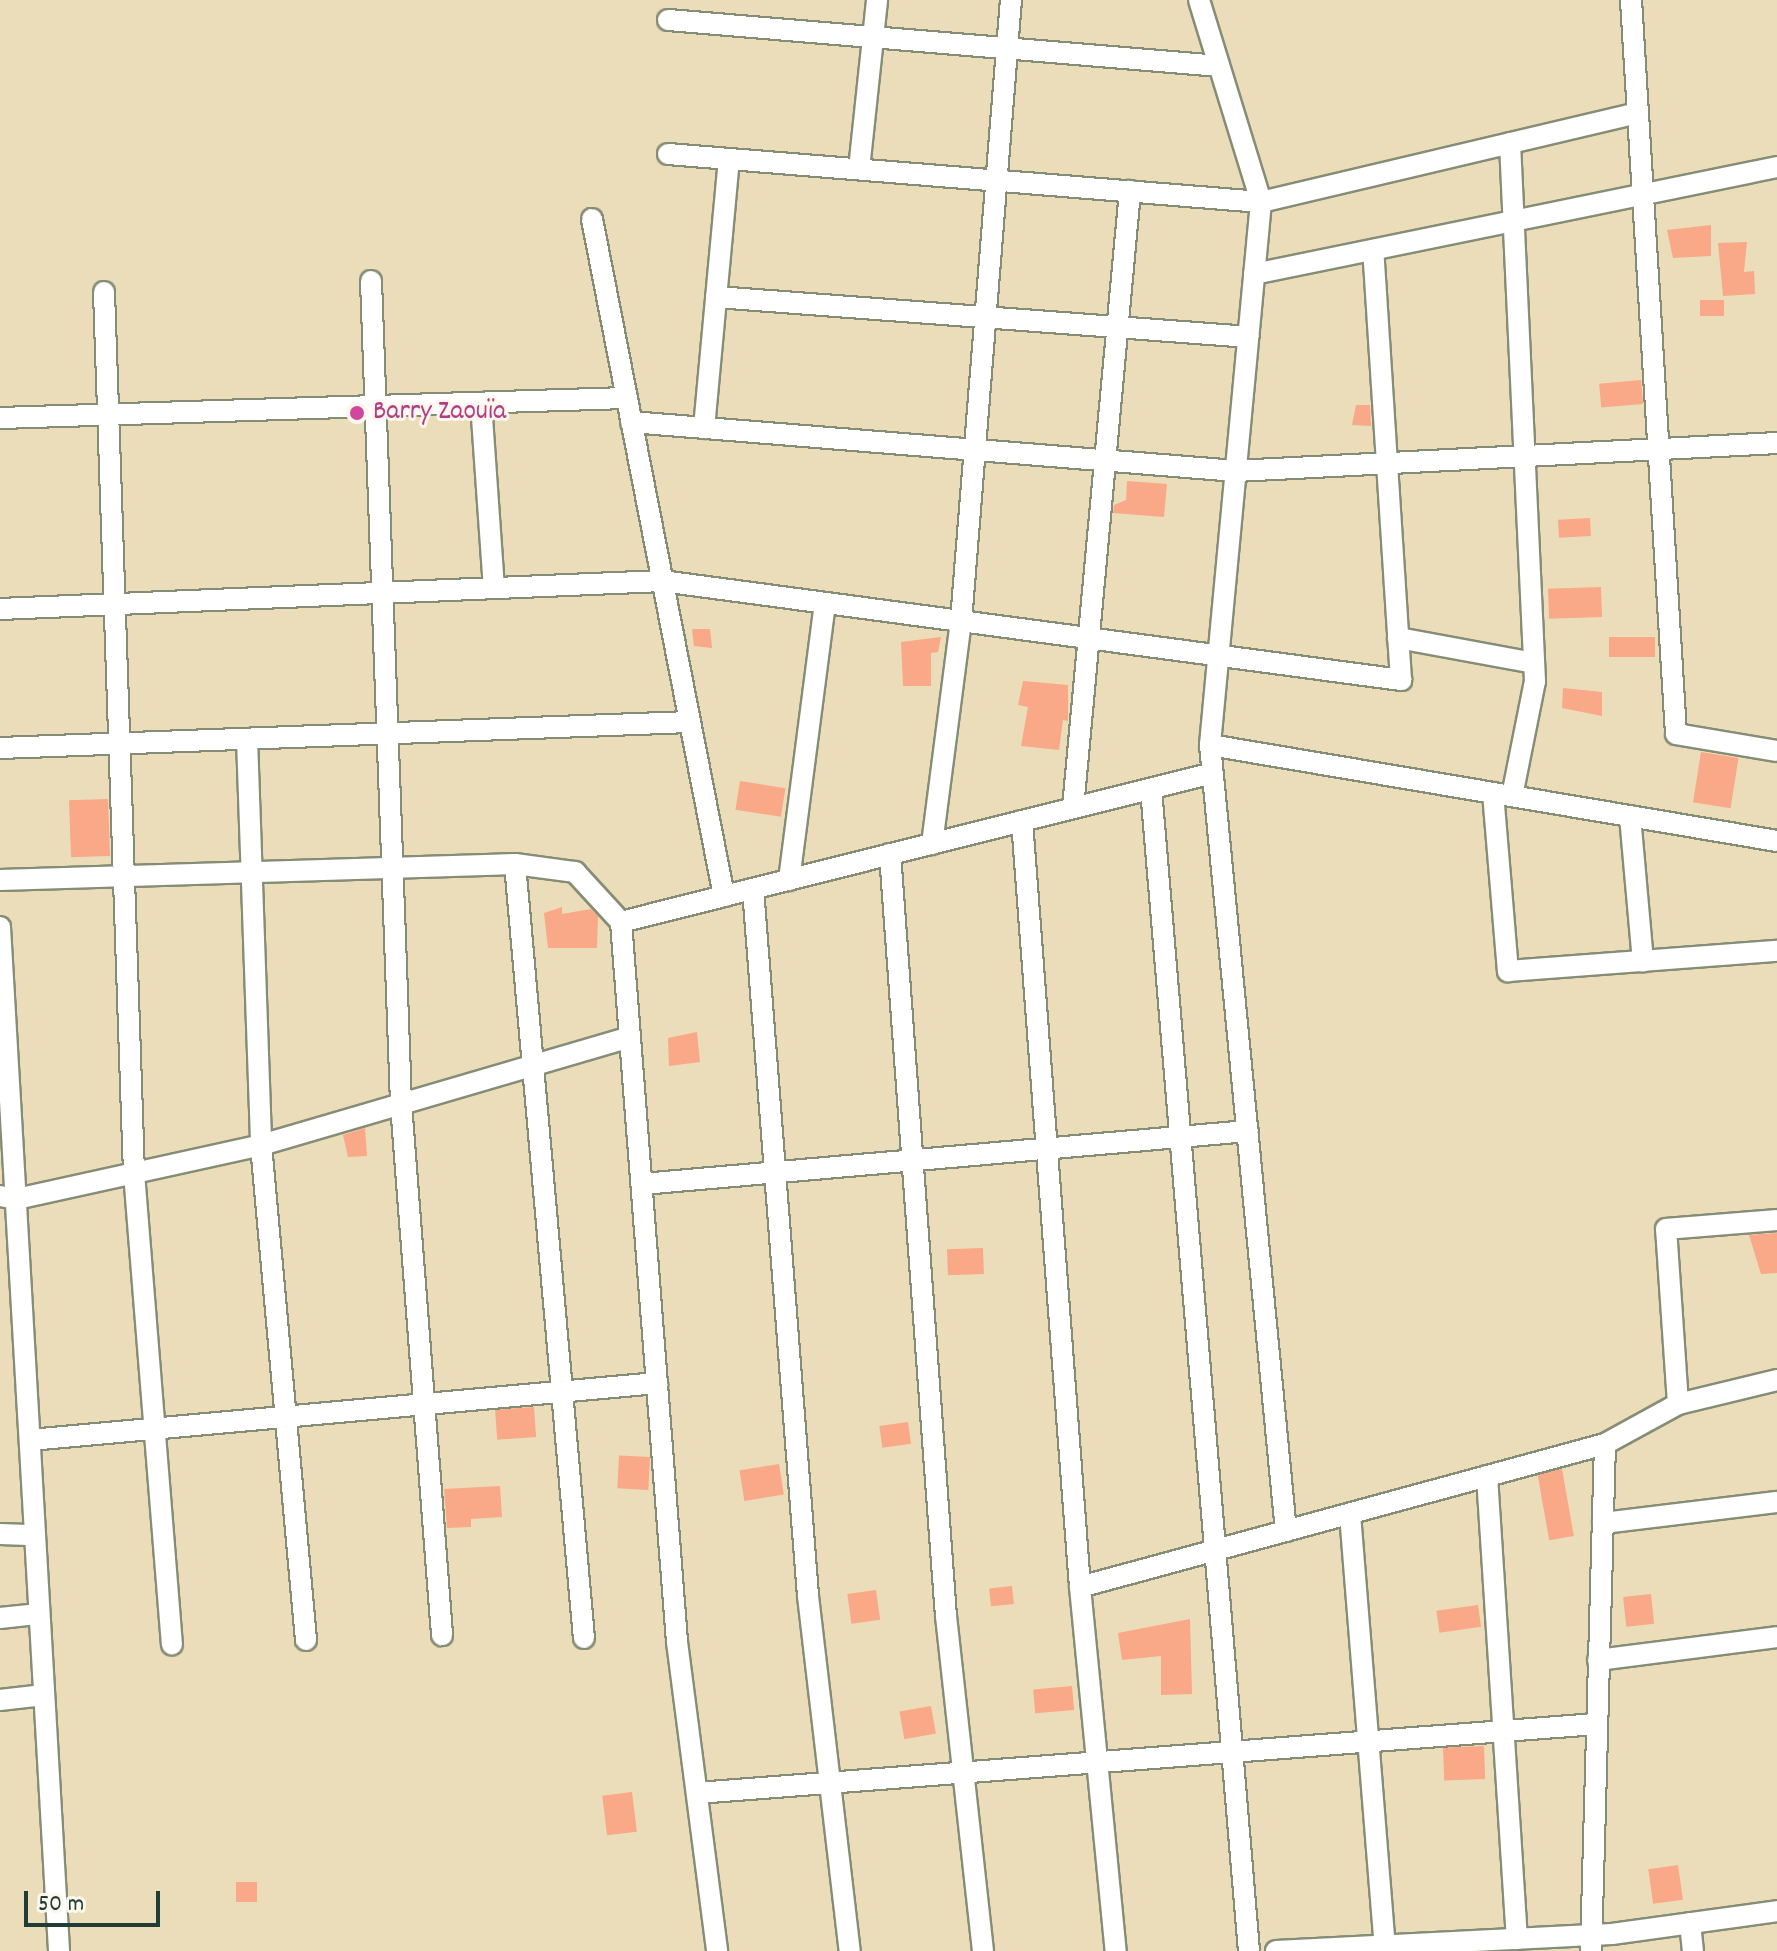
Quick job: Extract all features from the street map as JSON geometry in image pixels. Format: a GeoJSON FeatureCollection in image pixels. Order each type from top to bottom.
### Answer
{"type":"FeatureCollection","features":[{"type":"Feature","properties":{"kind":"street"},"geometry":{"type":"LineString","coordinates":[[859,169],[877,0]]}},
{"type":"Feature","properties":{"kind":"street"},"geometry":{"type":"LineString","coordinates":[[932,844],[961,621],[1011,0]]}},
{"type":"Feature","properties":{"kind":"street"},"geometry":{"type":"LineString","coordinates":[[1199,0],[1261,202],[1210,745],[1286,1531]]}},
{"type":"Feature","properties":{"kind":"street"},"geometry":{"type":"LineString","coordinates":[[1631,0],[1676,734],[1777,751]]}},
{"type":"Feature","properties":{"kind":"street"},"geometry":{"type":"LineString","coordinates":[[668,20],[1219,66]]}},
{"type":"Feature","properties":{"kind":"street"},"geometry":{"type":"LineString","coordinates":[[668,154],[1261,202],[1637,113]]}},
{"type":"Feature","properties":{"kind":"street"},"geometry":{"type":"LineString","coordinates":[[1510,143],[1534,663],[1502,794],[1508,971],[1777,951]]}},
{"type":"Feature","properties":{"kind":"street"},"geometry":{"type":"LineString","coordinates":[[704,428],[729,159]]}},
{"type":"Feature","properties":{"kind":"street"},"geometry":{"type":"LineString","coordinates":[[1254,274],[1777,167]]}},
{"type":"Feature","properties":{"kind":"street"},"geometry":{"type":"LineString","coordinates":[[1073,808],[1092,639],[1130,191]]}},
{"type":"Feature","properties":{"kind":"street"},"geometry":{"type":"LineString","coordinates":[[592,219],[724,896]]}},
{"type":"Feature","properties":{"kind":"street"},"geometry":{"type":"LineString","coordinates":[[0,609],[662,581],[1401,680],[1373,250]]}},
{"type":"Feature","properties":{"kind":"street"},"geometry":{"type":"LineString","coordinates":[[371,281],[401,1104],[442,1635]]}},
{"type":"Feature","properties":{"kind":"street"},"geometry":{"type":"LineString","coordinates":[[104,292],[134,1173],[172,1644]]}},
{"type":"Feature","properties":{"kind":"street"},"geometry":{"type":"LineString","coordinates":[[716,297],[1249,337]]}},
{"type":"Feature","properties":{"kind":"street"},"geometry":{"type":"LineString","coordinates":[[0,418],[627,398]]}},
{"type":"Feature","properties":{"kind":"street"},"geometry":{"type":"LineString","coordinates":[[481,403],[494,588]]}},
{"type":"Feature","properties":{"kind":"street"},"geometry":{"type":"LineString","coordinates":[[631,422],[1236,471],[1777,443]]}},
{"type":"Feature","properties":{"kind":"street"},"geometry":{"type":"LineString","coordinates":[[789,880],[825,603]]}},
{"type":"Feature","properties":{"kind":"street"},"geometry":{"type":"LineString","coordinates":[[1398,638],[1534,663]]}},
{"type":"Feature","properties":{"kind":"street"},"geometry":{"type":"LineString","coordinates":[[0,748],[689,722]]}},
{"type":"Feature","properties":{"kind":"street"},"geometry":{"type":"LineString","coordinates":[[247,739],[261,1145],[306,1640]]}},
{"type":"Feature","properties":{"kind":"street"},"geometry":{"type":"LineString","coordinates":[[1210,745],[1777,841]]}},
{"type":"Feature","properties":{"kind":"street"},"geometry":{"type":"LineString","coordinates":[[621,922],[1213,773]]}},
{"type":"Feature","properties":{"kind":"street"},"geometry":{"type":"LineString","coordinates":[[1151,789],[1218,1550],[1249,1951]]}},
{"type":"Feature","properties":{"kind":"street"},"geometry":{"type":"LineString","coordinates":[[1630,816],[1643,961]]}},
{"type":"Feature","properties":{"kind":"street"},"geometry":{"type":"LineString","coordinates":[[1022,821],[1080,1587],[1116,1951]]}},
{"type":"Feature","properties":{"kind":"street"},"geometry":{"type":"LineString","coordinates":[[890,854],[946,1616],[983,1951]]}},
{"type":"Feature","properties":{"kind":"street"},"geometry":{"type":"LineString","coordinates":[[515,864],[584,1638]]}},
{"type":"Feature","properties":{"kind":"street"},"geometry":{"type":"LineString","coordinates":[[0,880],[515,864],[575,872],[621,922],[677,1642],[717,1951]]}},
{"type":"Feature","properties":{"kind":"street"},"geometry":{"type":"LineString","coordinates":[[753,889],[808,1596],[850,1951]]}},
{"type":"Feature","properties":{"kind":"street"},"geometry":{"type":"LineString","coordinates":[[0,927],[10,1282],[30,1440],[59,1951]]}},
{"type":"Feature","properties":{"kind":"street"},"geometry":{"type":"LineString","coordinates":[[8,1197],[261,1145],[630,1037]]}},
{"type":"Feature","properties":{"kind":"street"},"geometry":{"type":"LineString","coordinates":[[642,1184],[1248,1131]]}},
{"type":"Feature","properties":{"kind":"street"},"geometry":{"type":"LineString","coordinates":[[1678,1404],[1666,1229],[1777,1220]]}},
{"type":"Feature","properties":{"kind":"street"},"geometry":{"type":"LineString","coordinates":[[1080,1587],[1605,1444],[1678,1404],[1777,1380]]}},
{"type":"Feature","properties":{"kind":"street"},"geometry":{"type":"LineString","coordinates":[[30,1440],[657,1383]]}},
{"type":"Feature","properties":{"kind":"street"},"geometry":{"type":"LineString","coordinates":[[1592,1943],[1605,1444]]}},
{"type":"Feature","properties":{"kind":"street"},"geometry":{"type":"LineString","coordinates":[[1487,1476],[1517,1939]]}},
{"type":"Feature","properties":{"kind":"street"},"geometry":{"type":"LineString","coordinates":[[1603,1523],[1777,1502]]}},
{"type":"Feature","properties":{"kind":"street"},"geometry":{"type":"LineString","coordinates":[[1350,1514],[1385,1945]]}},
{"type":"Feature","properties":{"kind":"street"},"geometry":{"type":"LineString","coordinates":[[0,1534],[35,1535]]}},
{"type":"Feature","properties":{"kind":"street"},"geometry":{"type":"LineString","coordinates":[[0,1618],[39,1614]]}},
{"type":"Feature","properties":{"kind":"street"},"geometry":{"type":"LineString","coordinates":[[1598,1660],[1777,1637]]}},
{"type":"Feature","properties":{"kind":"street"},"geometry":{"type":"LineString","coordinates":[[0,1700],[44,1695]]}},
{"type":"Feature","properties":{"kind":"street"},"geometry":{"type":"LineString","coordinates":[[697,1793],[1596,1724]]}},
{"type":"Feature","properties":{"kind":"street"},"geometry":{"type":"LineString","coordinates":[[1276,1951],[1385,1945],[1467,1946],[1517,1939],[1592,1943],[1690,1923],[1777,1911]]}},
{"type":"Feature","properties":{"kind":"street"},"geometry":{"type":"LineString","coordinates":[[1690,1923],[1693,1951]]}},
{"type":"Feature","properties":{"kind":"building"},"geometry":{"type":"Polygon","coordinates":[[[1711,225],[1711,256],[1673,258],[1667,230],[1711,225]]]}},
{"type":"Feature","properties":{"kind":"building"},"geometry":{"type":"Polygon","coordinates":[[[1747,242],[1744,272],[1754,271],[1755,294],[1723,296],[1718,243],[1747,242]]]}},
{"type":"Feature","properties":{"kind":"building"},"geometry":{"type":"Polygon","coordinates":[[[1700,300],[1724,300],[1724,316],[1700,316],[1700,300]]]}},
{"type":"Feature","properties":{"kind":"building"},"geometry":{"type":"Polygon","coordinates":[[[1641,380],[1643,404],[1601,408],[1599,384],[1641,380]]]}},
{"type":"Feature","properties":{"kind":"building"},"geometry":{"type":"Polygon","coordinates":[[[1356,405],[1370,405],[1371,426],[1352,425],[1356,405]]]}},
{"type":"Feature","properties":{"kind":"building"},"geometry":{"type":"Polygon","coordinates":[[[1127,481],[1167,484],[1164,517],[1113,513],[1114,505],[1126,500],[1127,481]]]}},
{"type":"Feature","properties":{"kind":"building"},"geometry":{"type":"Polygon","coordinates":[[[1590,518],[1591,536],[1559,538],[1558,520],[1590,518]]]}},
{"type":"Feature","properties":{"kind":"building"},"geometry":{"type":"Polygon","coordinates":[[[1601,587],[1602,617],[1549,619],[1548,589],[1601,587]]]}},
{"type":"Feature","properties":{"kind":"building"},"geometry":{"type":"Polygon","coordinates":[[[692,629],[710,629],[712,648],[694,646],[692,629]]]}},
{"type":"Feature","properties":{"kind":"building"},"geometry":{"type":"Polygon","coordinates":[[[941,637],[938,652],[931,653],[931,686],[903,686],[901,642],[941,637]]]}},
{"type":"Feature","properties":{"kind":"building"},"geometry":{"type":"Polygon","coordinates":[[[1609,637],[1655,637],[1655,657],[1609,657],[1609,637]]]}},
{"type":"Feature","properties":{"kind":"building"},"geometry":{"type":"Polygon","coordinates":[[[1023,681],[1068,685],[1068,721],[1063,720],[1059,750],[1021,746],[1028,707],[1018,705],[1023,681]]]}},
{"type":"Feature","properties":{"kind":"building"},"geometry":{"type":"Polygon","coordinates":[[[1563,688],[1602,692],[1602,716],[1562,708],[1563,688]]]}},
{"type":"Feature","properties":{"kind":"building"},"geometry":{"type":"Polygon","coordinates":[[[1701,752],[1739,758],[1731,808],[1693,802],[1701,752]]]}},
{"type":"Feature","properties":{"kind":"building"},"geometry":{"type":"Polygon","coordinates":[[[740,781],[785,788],[781,817],[735,810],[740,781]]]}},
{"type":"Feature","properties":{"kind":"building"},"geometry":{"type":"Polygon","coordinates":[[[108,799],[110,856],[71,857],[69,800],[108,799]]]}},
{"type":"Feature","properties":{"kind":"building"},"geometry":{"type":"Polygon","coordinates":[[[562,907],[562,914],[591,909],[598,916],[597,948],[548,948],[544,913],[562,907]]]}},
{"type":"Feature","properties":{"kind":"building"},"geometry":{"type":"Polygon","coordinates":[[[697,1032],[700,1062],[669,1066],[668,1038],[697,1032]]]}},
{"type":"Feature","properties":{"kind":"building"},"geometry":{"type":"Polygon","coordinates":[[[365,1128],[367,1156],[348,1157],[343,1135],[365,1128]]]}},
{"type":"Feature","properties":{"kind":"building"},"geometry":{"type":"Polygon","coordinates":[[[1777,1233],[1777,1273],[1761,1274],[1749,1235],[1777,1233]]]}},
{"type":"Feature","properties":{"kind":"building"},"geometry":{"type":"Polygon","coordinates":[[[983,1248],[984,1274],[948,1275],[947,1249],[983,1248]]]}},
{"type":"Feature","properties":{"kind":"building"},"geometry":{"type":"Polygon","coordinates":[[[534,1407],[536,1437],[497,1440],[495,1410],[534,1407]]]}},
{"type":"Feature","properties":{"kind":"building"},"geometry":{"type":"Polygon","coordinates":[[[908,1422],[911,1444],[882,1448],[879,1426],[908,1422]]]}},
{"type":"Feature","properties":{"kind":"building"},"geometry":{"type":"Polygon","coordinates":[[[619,1455],[650,1457],[648,1490],[617,1488],[619,1455]]]}},
{"type":"Feature","properties":{"kind":"building"},"geometry":{"type":"Polygon","coordinates":[[[779,1464],[784,1495],[744,1501],[739,1470],[779,1464]]]}},
{"type":"Feature","properties":{"kind":"building"},"geometry":{"type":"Polygon","coordinates":[[[1562,1469],[1574,1536],[1549,1540],[1537,1473],[1562,1469]]]}},
{"type":"Feature","properties":{"kind":"building"},"geometry":{"type":"Polygon","coordinates":[[[500,1486],[502,1517],[471,1519],[471,1527],[447,1528],[444,1489],[500,1486]]]}},
{"type":"Feature","properties":{"kind":"building"},"geometry":{"type":"Polygon","coordinates":[[[1012,1586],[1014,1604],[991,1606],[989,1588],[1012,1586]]]}},
{"type":"Feature","properties":{"kind":"building"},"geometry":{"type":"Polygon","coordinates":[[[876,1590],[880,1620],[851,1624],[847,1594],[876,1590]]]}},
{"type":"Feature","properties":{"kind":"building"},"geometry":{"type":"Polygon","coordinates":[[[1651,1594],[1654,1624],[1626,1627],[1623,1597],[1651,1594]]]}},
{"type":"Feature","properties":{"kind":"building"},"geometry":{"type":"Polygon","coordinates":[[[1478,1605],[1481,1627],[1439,1633],[1436,1611],[1478,1605]]]}},
{"type":"Feature","properties":{"kind":"building"},"geometry":{"type":"Polygon","coordinates":[[[1190,1619],[1192,1694],[1161,1695],[1161,1656],[1122,1660],[1118,1633],[1190,1619]]]}},
{"type":"Feature","properties":{"kind":"building"},"geometry":{"type":"Polygon","coordinates":[[[1072,1686],[1074,1710],[1035,1713],[1033,1689],[1072,1686]]]}},
{"type":"Feature","properties":{"kind":"building"},"geometry":{"type":"Polygon","coordinates":[[[931,1706],[936,1734],[904,1739],[899,1712],[931,1706]]]}},
{"type":"Feature","properties":{"kind":"building"},"geometry":{"type":"Polygon","coordinates":[[[1484,1746],[1485,1779],[1444,1780],[1443,1747],[1484,1746]]]}},
{"type":"Feature","properties":{"kind":"building"},"geometry":{"type":"Polygon","coordinates":[[[632,1792],[637,1832],[607,1835],[602,1796],[632,1792]]]}},
{"type":"Feature","properties":{"kind":"building"},"geometry":{"type":"Polygon","coordinates":[[[1678,1865],[1683,1900],[1653,1904],[1648,1869],[1678,1865]]]}},
{"type":"Feature","properties":{"kind":"building"},"geometry":{"type":"Polygon","coordinates":[[[236,1882],[257,1882],[257,1902],[236,1902],[236,1882]]]}},
{"type":"Feature","properties":{"kind":"place","name":"Barry Zaouïa"},"geometry":{"type":"Point","coordinates":[357,413]}}]}
